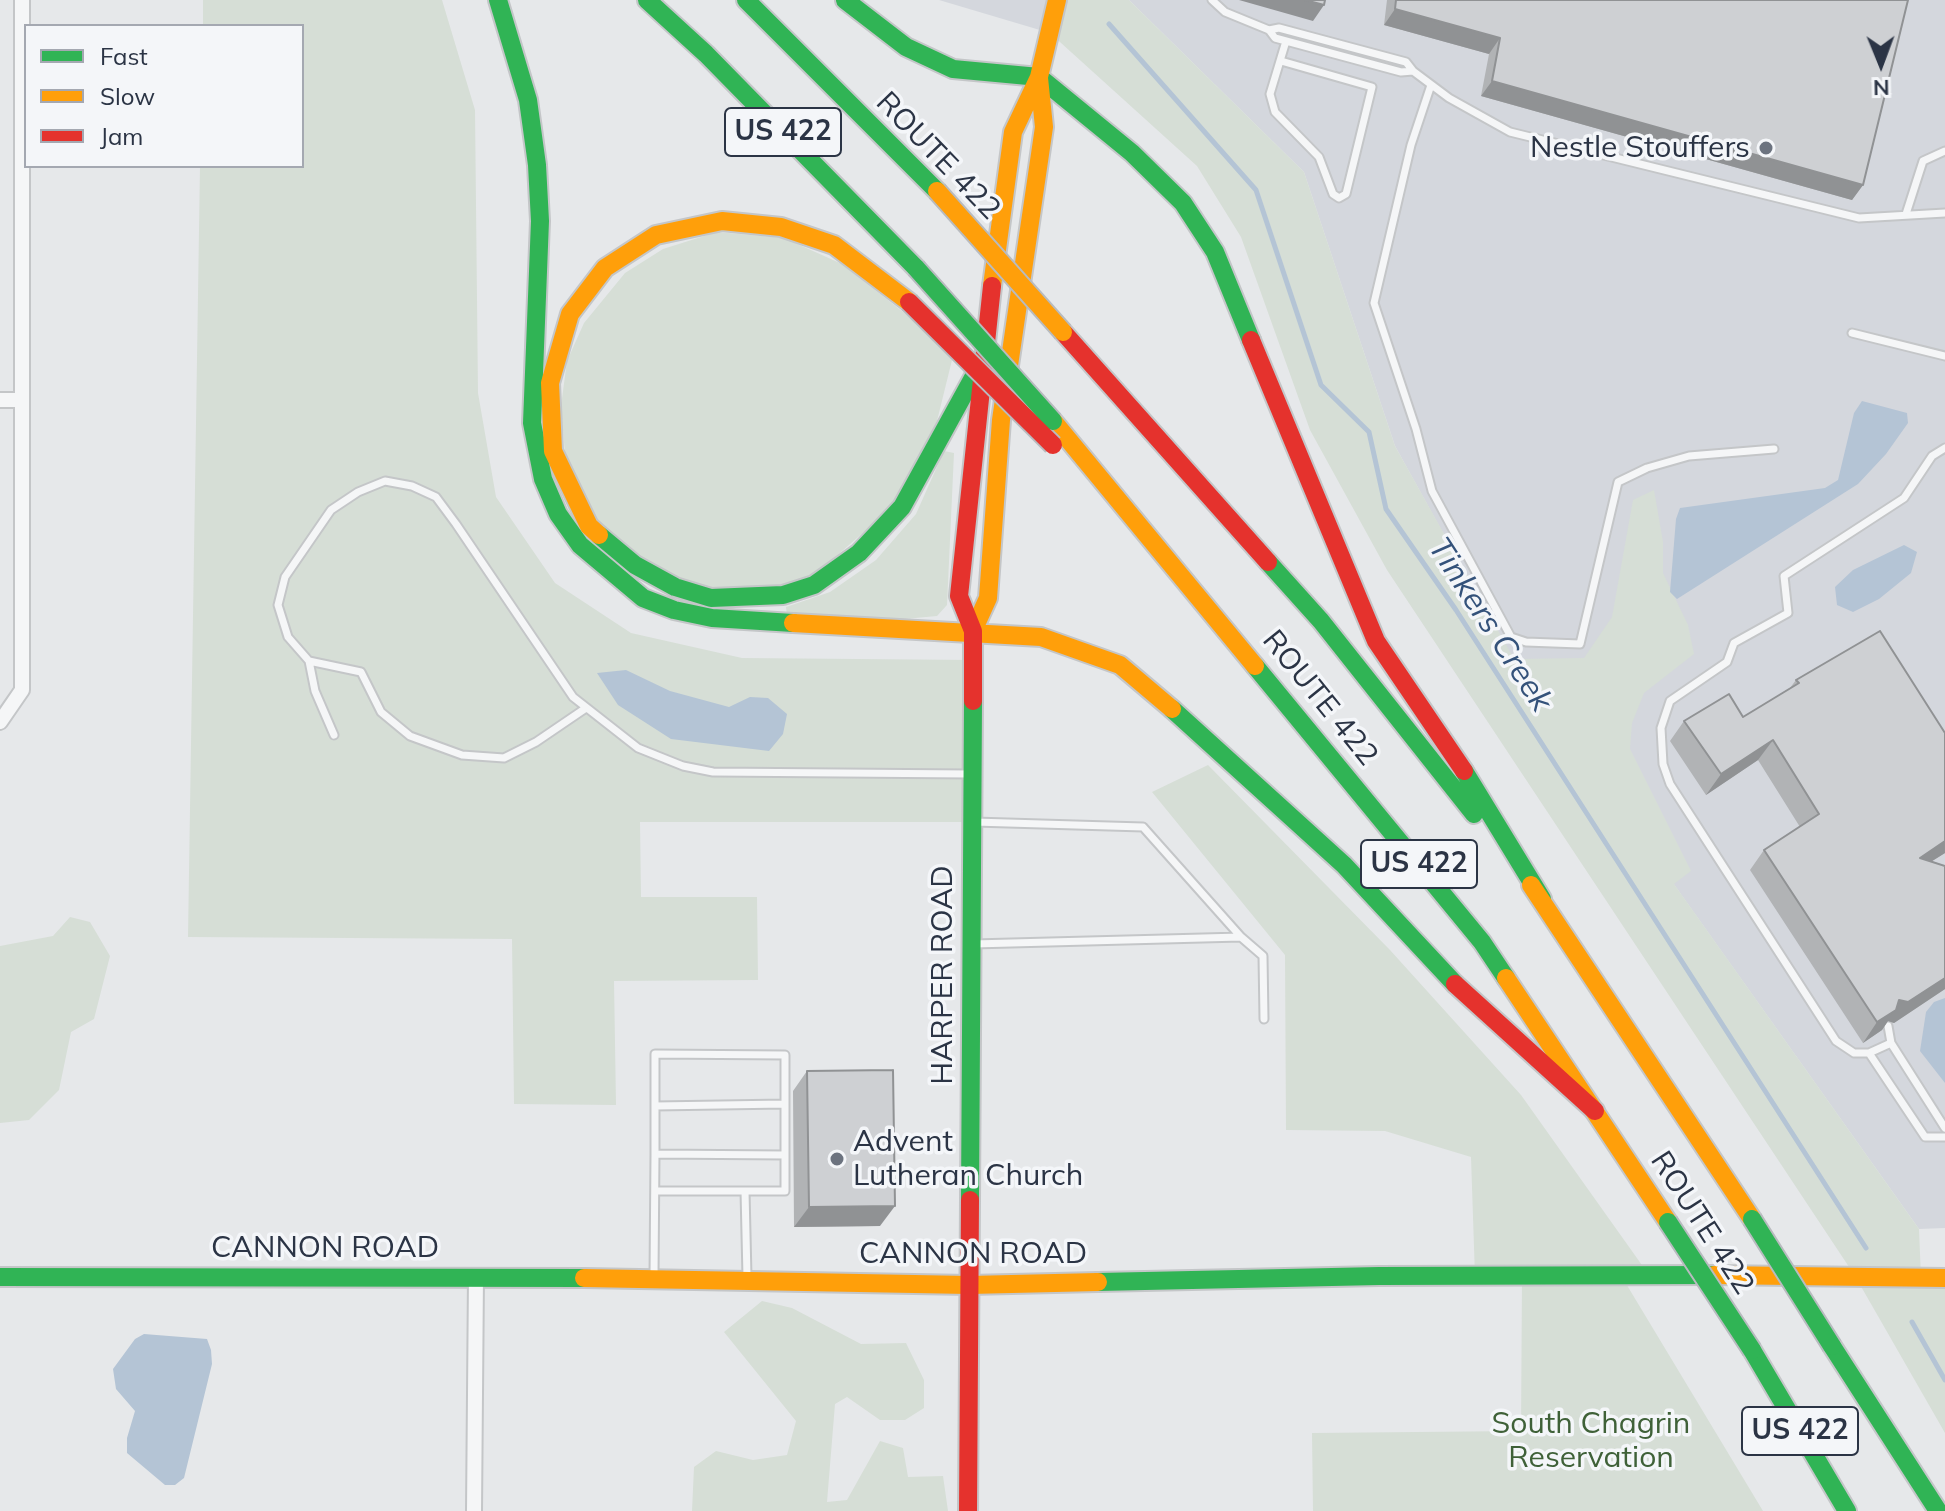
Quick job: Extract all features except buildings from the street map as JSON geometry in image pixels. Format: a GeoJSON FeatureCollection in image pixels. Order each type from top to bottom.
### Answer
{"type":"FeatureCollection","features":[{"type":"Feature","properties":{"kind":"main road"},"geometry":{"type":"LineString","coordinates":[[498,0],[528,100],[537,165],[540,221],[532,423],[543,479],[558,514],[580,545],[643,598],[674,610],[712,618],[1041,637],[1120,665],[1195,728],[1344,865],[1449,979],[1595,1111]]}},
{"type":"Feature","properties":{"kind":"main road","name":"ROUTE 422"},"geometry":{"type":"LineString","coordinates":[[647,0],[706,54],[916,268],[1053,421],[1143,526],[1482,942],[1752,1350],[1847,1511]]}},
{"type":"Feature","properties":{"kind":"main road","name":"ROUTE 422"},"geometry":{"type":"LineString","coordinates":[[746,0],[937,191],[1321,621],[1542,899],[1752,1219],[1938,1511]]}},
{"type":"Feature","properties":{"kind":"main road"},"geometry":{"type":"LineString","coordinates":[[845,0],[906,47],[953,69],[1039,77],[1132,153],[1183,203],[1215,252],[1376,641],[1439,729],[1542,899]]}},
{"type":"Feature","properties":{"kind":"main road","name":"HARPER ROAD"},"geometry":{"type":"LineString","coordinates":[[968,1511],[973,631],[959,596],[1013,132],[1039,77],[1057,0]]}},
{"type":"Feature","properties":{"kind":"main road","name":"HARPER ROAD"},"geometry":{"type":"LineString","coordinates":[[973,631],[988,598],[1001,420],[1044,127],[1039,77]]}},
{"type":"Feature","properties":{"kind":"main road"},"geometry":{"type":"LineString","coordinates":[[985,356],[902,507],[859,553],[814,585],[772,596],[711,598],[675,587],[635,565],[589,526],[553,451],[550,383],[570,314],[605,268],[656,235],[722,221],[781,227],[834,245],[909,302],[1053,445],[1143,526]]}},
{"type":"Feature","properties":{"kind":"main road","name":"CANNON ROAD"},"geometry":{"type":"LineString","coordinates":[[0,1277],[476,1276],[969,1285],[1379,1276],[1784,1275],[1945,1278]]}},
{"type":"Feature","properties":{"kind":"street"},"geometry":{"type":"LineString","coordinates":[[0,722],[22,690],[22,0]]}},
{"type":"Feature","properties":{"kind":"street"},"geometry":{"type":"LineString","coordinates":[[0,400],[22,400]]}},
{"type":"Feature","properties":{"kind":"street"},"geometry":{"type":"LineString","coordinates":[[474,1511],[476,1276]]}},
{"type":"Feature","properties":{"kind":"lane"},"geometry":{"type":"LineString","coordinates":[[1212,0],[1225,12],[1269,30],[1275,38],[1401,72],[1413,71]]}},
{"type":"Feature","properties":{"kind":"lane"},"geometry":{"type":"LineString","coordinates":[[1269,30],[1279,28],[1406,62],[1431,85],[1510,132],[1859,218],[1945,213]]}},
{"type":"Feature","properties":{"kind":"lane"},"geometry":{"type":"LineString","coordinates":[[1281,61],[1372,87],[1346,194],[1339,198],[1333,194],[1319,157],[1275,112],[1270,94],[1286,41]]}},
{"type":"Feature","properties":{"kind":"lane"},"geometry":{"type":"LineString","coordinates":[[1431,85],[1411,145],[1374,303],[1416,429],[1432,491],[1511,637],[1526,642],[1580,644],[1618,482],[1647,468],[1689,456],[1774,449]]}},
{"type":"Feature","properties":{"kind":"lane"},"geometry":{"type":"LineString","coordinates":[[1906,214],[1923,161],[1945,151]]}},
{"type":"Feature","properties":{"kind":"lane"},"geometry":{"type":"LineString","coordinates":[[1852,333],[1945,356]]}},
{"type":"Feature","properties":{"kind":"lane"},"geometry":{"type":"LineString","coordinates":[[1891,1043],[1869,1053],[1844,1049],[1827,1028],[1670,784],[1663,764],[1661,728],[1670,701],[1727,662],[1734,643],[1788,613],[1784,576],[1904,498],[1932,456],[1945,448]]}},
{"type":"Feature","properties":{"kind":"lane"},"geometry":{"type":"LineString","coordinates":[[334,735],[315,691],[309,661],[288,637],[278,605],[285,577],[331,510],[358,492],[385,481],[412,486],[436,497],[573,697],[638,748],[683,766],[713,772],[972,774]]}},
{"type":"Feature","properties":{"kind":"lane"},"geometry":{"type":"LineString","coordinates":[[309,661],[361,672],[389,723],[410,736],[462,755],[504,758],[536,742],[586,708]]}},
{"type":"Feature","properties":{"kind":"lane"},"geometry":{"type":"LineString","coordinates":[[972,822],[1143,827],[1241,937],[1263,956],[1264,1019]]}},
{"type":"Feature","properties":{"kind":"lane"},"geometry":{"type":"LineString","coordinates":[[971,944],[1241,937]]}},
{"type":"Feature","properties":{"kind":"lane"},"geometry":{"type":"LineString","coordinates":[[1888,1026],[1891,1043],[1945,1128]]}},
{"type":"Feature","properties":{"kind":"lane"},"geometry":{"type":"LineString","coordinates":[[1869,1053],[1925,1137],[1945,1137]]}},
{"type":"Feature","properties":{"kind":"lane"},"geometry":{"type":"LineString","coordinates":[[654,1278],[655,1054],[785,1055],[785,1191],[655,1191]]}},
{"type":"Feature","properties":{"kind":"lane"},"geometry":{"type":"LineString","coordinates":[[655,1106],[785,1104]]}},
{"type":"Feature","properties":{"kind":"lane"},"geometry":{"type":"LineString","coordinates":[[655,1154],[785,1155]]}},
{"type":"Feature","properties":{"kind":"lane"},"geometry":{"type":"LineString","coordinates":[[745,1191],[747,1279]]}},
{"type":"Feature","properties":{"kind":"shaded area"},"geometry":{"type":"Polygon","coordinates":[[[939,0],[1057,0],[1050,33],[939,0]]]}},
{"type":"Feature","properties":{"kind":"shaded area"},"geometry":{"type":"Polygon","coordinates":[[[1129,0],[1945,0],[1945,1228],[1919,1229],[1508,651],[1395,446],[1304,172],[1129,0]]]}},
{"type":"Feature","properties":{"kind":"green space"},"geometry":{"type":"Polygon","coordinates":[[[203,0],[442,0],[475,110],[478,393],[496,497],[555,583],[631,633],[742,658],[973,660],[972,822],[640,822],[641,897],[757,897],[758,980],[614,981],[616,1105],[514,1104],[512,939],[188,937],[200,168],[304,168],[304,24],[203,24],[203,0]]]}},
{"type":"Feature","properties":{"kind":"green space"},"geometry":{"type":"Polygon","coordinates":[[[1057,0],[1129,0],[1304,172],[1395,446],[1514,659],[1584,658],[1612,617],[1633,500],[1654,490],[1663,542],[1663,573],[1688,625],[1694,654],[1644,693],[1632,723],[1630,749],[1691,871],[1674,884],[1919,1229],[1921,1278],[1945,1278],[1945,1433],[1855,1276],[1387,570],[1310,430],[1241,237],[1197,166],[1050,33],[1057,0]]]}},
{"type":"Feature","properties":{"kind":"green space"},"geometry":{"type":"Polygon","coordinates":[[[717,232],[784,238],[842,264],[917,323],[952,360],[937,421],[895,505],[811,578],[753,591],[710,589],[659,573],[594,519],[565,454],[561,406],[567,361],[584,323],[625,273],[663,249],[717,232]]]}},
{"type":"Feature","properties":{"kind":"green space"},"geometry":{"type":"Polygon","coordinates":[[[944,451],[954,453],[947,605],[937,616],[904,619],[787,616],[786,607],[830,592],[876,560],[916,514],[944,451]]]}},
{"type":"Feature","properties":{"kind":"green space","name":"South Chagrin Reservation"},"geometry":{"type":"Polygon","coordinates":[[[1208,765],[1390,950],[1521,1095],[1649,1275],[1622,1277],[1763,1511],[1313,1511],[1312,1433],[1521,1431],[1522,1277],[1475,1277],[1471,1157],[1385,1131],[1286,1130],[1285,955],[1152,792],[1208,765]]]}},
{"type":"Feature","properties":{"kind":"green space"},"geometry":{"type":"Polygon","coordinates":[[[70,917],[90,922],[110,956],[94,1019],[71,1032],[59,1090],[29,1120],[0,1123],[0,946],[53,936],[70,917]]]}},
{"type":"Feature","properties":{"kind":"green space"},"geometry":{"type":"Polygon","coordinates":[[[762,1301],[792,1308],[861,1344],[906,1343],[924,1380],[924,1408],[905,1420],[880,1420],[847,1397],[835,1404],[827,1502],[847,1500],[880,1441],[903,1448],[908,1477],[943,1476],[948,1511],[692,1511],[694,1467],[716,1451],[753,1460],[787,1455],[796,1421],[724,1332],[762,1301]]]}},
{"type":"Feature","properties":{"kind":"water"},"geometry":{"type":"Polygon","coordinates":[[[1862,401],[1907,413],[1908,423],[1886,454],[1858,484],[1677,599],[1670,592],[1676,519],[1680,508],[1825,488],[1838,480],[1854,413],[1862,401]]]}},
{"type":"Feature","properties":{"kind":"water"},"geometry":{"type":"Polygon","coordinates":[[[1904,545],[1917,552],[1911,573],[1879,599],[1853,612],[1837,605],[1835,587],[1853,570],[1904,545]]]}},
{"type":"Feature","properties":{"kind":"water"},"geometry":{"type":"Polygon","coordinates":[[[626,670],[670,691],[729,707],[750,697],[768,698],[787,714],[783,734],[769,751],[671,739],[618,705],[597,673],[626,670]]]}},
{"type":"Feature","properties":{"kind":"water"},"geometry":{"type":"Polygon","coordinates":[[[1945,998],[1945,1083],[1920,1051],[1926,1012],[1934,1002],[1945,998]]]}},
{"type":"Feature","properties":{"kind":"water"},"geometry":{"type":"Polygon","coordinates":[[[144,1334],[207,1339],[211,1350],[212,1364],[184,1478],[175,1485],[165,1485],[127,1453],[127,1438],[135,1411],[116,1389],[113,1369],[135,1339],[144,1334]]]}},
{"type":"Feature","properties":{"kind":"waterway","name":"Tinkers Creek"},"geometry":{"type":"LineString","coordinates":[[1109,24],[1256,190],[1321,385],[1369,432],[1386,509],[1456,610],[1866,1248]]}},
{"type":"Feature","properties":{"kind":"waterway","name":"Tinkers Creek"},"geometry":{"type":"LineString","coordinates":[[1912,1322],[1945,1380]]}},
{"type":"Feature","properties":{"kind":"traffic: fast"},"geometry":{"type":"LineString","coordinates":[[498,0],[528,100],[537,165],[540,221],[532,423],[543,479],[558,514],[580,545],[643,598],[674,610],[712,618],[793,623]]}},
{"type":"Feature","properties":{"kind":"traffic: fast"},"geometry":{"type":"LineString","coordinates":[[647,0],[706,54],[916,268]]}},
{"type":"Feature","properties":{"kind":"traffic: fast"},"geometry":{"type":"LineString","coordinates":[[746,0],[937,191]]}},
{"type":"Feature","properties":{"kind":"traffic: fast"},"geometry":{"type":"LineString","coordinates":[[845,0],[906,47],[953,69],[1039,77],[1132,153],[1183,203],[1215,252],[1251,340]]}},
{"type":"Feature","properties":{"kind":"traffic: fast"},"geometry":{"type":"LineString","coordinates":[[916,268],[1053,421]]}},
{"type":"Feature","properties":{"kind":"traffic: fast"},"geometry":{"type":"LineString","coordinates":[[599,535],[635,565],[675,587],[711,598],[783,595],[814,585],[859,553],[902,507],[985,356]]}},
{"type":"Feature","properties":{"kind":"traffic: fast"},"geometry":{"type":"LineString","coordinates":[[1268,562],[1321,621],[1474,814]]}},
{"type":"Feature","properties":{"kind":"traffic: fast"},"geometry":{"type":"LineString","coordinates":[[1255,666],[1482,942],[1506,978]]}},
{"type":"Feature","properties":{"kind":"traffic: fast"},"geometry":{"type":"LineString","coordinates":[[970,1200],[973,701]]}},
{"type":"Feature","properties":{"kind":"traffic: fast"},"geometry":{"type":"LineString","coordinates":[[1172,709],[1344,865],[1455,984]]}},
{"type":"Feature","properties":{"kind":"traffic: fast"},"geometry":{"type":"LineString","coordinates":[[1464,771],[1542,899]]}},
{"type":"Feature","properties":{"kind":"traffic: fast"},"geometry":{"type":"LineString","coordinates":[[1752,1219],[1832,1346]]}},
{"type":"Feature","properties":{"kind":"traffic: fast"},"geometry":{"type":"LineString","coordinates":[[1668,1222],[1752,1350]]}},
{"type":"Feature","properties":{"kind":"traffic: fast"},"geometry":{"type":"LineString","coordinates":[[1098,1282],[1379,1276],[1714,1275]]}},
{"type":"Feature","properties":{"kind":"traffic: fast"},"geometry":{"type":"LineString","coordinates":[[0,1277],[584,1278]]}},
{"type":"Feature","properties":{"kind":"traffic: fast"},"geometry":{"type":"LineString","coordinates":[[1832,1346],[1938,1511]]}},
{"type":"Feature","properties":{"kind":"traffic: fast"},"geometry":{"type":"LineString","coordinates":[[1752,1350],[1847,1511]]}},
{"type":"Feature","properties":{"kind":"traffic: slow"},"geometry":{"type":"LineString","coordinates":[[992,286],[1013,132],[1039,77],[1057,0]]}},
{"type":"Feature","properties":{"kind":"traffic: slow"},"geometry":{"type":"LineString","coordinates":[[973,631],[988,598],[1001,420],[1044,127],[1039,78]]}},
{"type":"Feature","properties":{"kind":"traffic: slow"},"geometry":{"type":"LineString","coordinates":[[937,191],[1063,332]]}},
{"type":"Feature","properties":{"kind":"traffic: slow"},"geometry":{"type":"LineString","coordinates":[[599,535],[589,526],[553,451],[550,383],[570,314],[605,268],[656,235],[722,221],[781,227],[834,245],[909,302]]}},
{"type":"Feature","properties":{"kind":"traffic: slow"},"geometry":{"type":"LineString","coordinates":[[1053,421],[1255,666]]}},
{"type":"Feature","properties":{"kind":"traffic: slow"},"geometry":{"type":"LineString","coordinates":[[793,623],[1041,637],[1120,665],[1172,709]]}},
{"type":"Feature","properties":{"kind":"traffic: slow"},"geometry":{"type":"LineString","coordinates":[[1531,885],[1752,1219]]}},
{"type":"Feature","properties":{"kind":"traffic: slow"},"geometry":{"type":"LineString","coordinates":[[1506,978],[1668,1222]]}},
{"type":"Feature","properties":{"kind":"traffic: slow"},"geometry":{"type":"LineString","coordinates":[[1714,1275],[1945,1278]]}},
{"type":"Feature","properties":{"kind":"traffic: slow"},"geometry":{"type":"LineString","coordinates":[[584,1278],[969,1285],[1098,1282]]}},
{"type":"Feature","properties":{"kind":"traffic: jam"},"geometry":{"type":"LineString","coordinates":[[973,701],[973,631],[959,596],[992,286]]}},
{"type":"Feature","properties":{"kind":"traffic: jam"},"geometry":{"type":"LineString","coordinates":[[909,302],[1053,445]]}},
{"type":"Feature","properties":{"kind":"traffic: jam"},"geometry":{"type":"LineString","coordinates":[[1063,332],[1268,562]]}},
{"type":"Feature","properties":{"kind":"traffic: jam"},"geometry":{"type":"LineString","coordinates":[[1251,340],[1376,641],[1464,771]]}},
{"type":"Feature","properties":{"kind":"traffic: jam"},"geometry":{"type":"LineString","coordinates":[[1455,984],[1595,1111]]}},
{"type":"Feature","properties":{"kind":"traffic: jam"},"geometry":{"type":"LineString","coordinates":[[968,1511],[970,1200]]}},
{"type":"Feature","properties":{"kind":"place","name":"Nestle Stouffers"},"geometry":{"type":"Point","coordinates":[1766,148]}},
{"type":"Feature","properties":{"kind":"place","name":"Advent Lutheran Church"},"geometry":{"type":"Point","coordinates":[837,1159]}}]}
